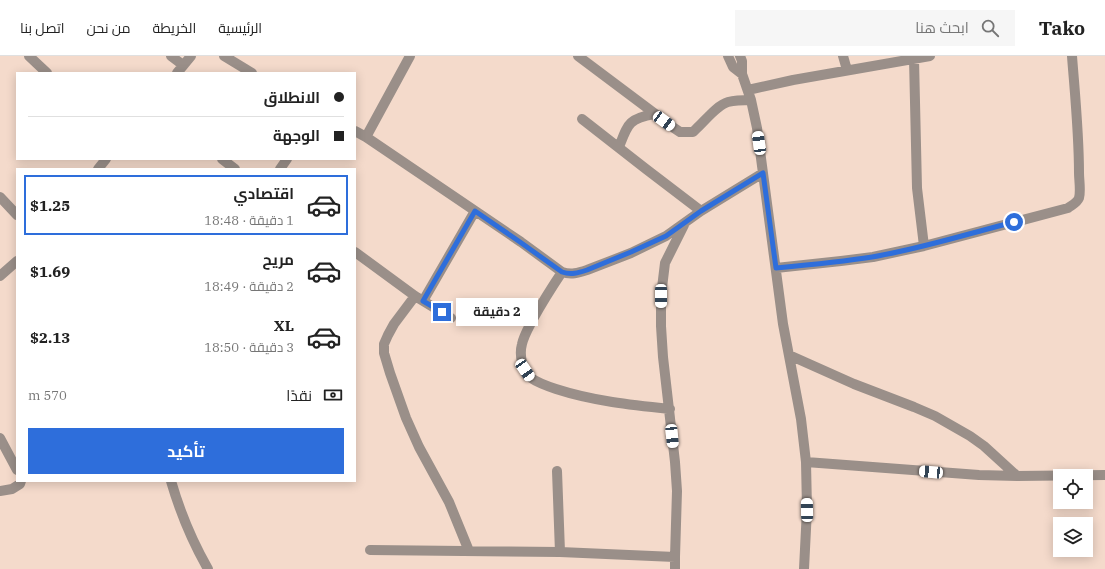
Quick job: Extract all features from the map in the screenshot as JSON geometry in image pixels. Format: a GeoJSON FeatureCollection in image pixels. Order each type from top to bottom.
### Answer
{"type":"FeatureCollection","features":[{"type":"Feature","properties":{"kind":"street"},"geometry":{"type":"LineString","coordinates":[[29,56],[46,72]]}},
{"type":"Feature","properties":{"kind":"street"},"geometry":{"type":"LineString","coordinates":[[171,56],[180,69],[191,56]]}},
{"type":"Feature","properties":{"kind":"street"},"geometry":{"type":"LineString","coordinates":[[224,56],[250,72]]}},
{"type":"Feature","properties":{"kind":"street"},"geometry":{"type":"LineString","coordinates":[[366,137],[410,56]]}},
{"type":"Feature","properties":{"kind":"street"},"geometry":{"type":"LineString","coordinates":[[578,56],[680,132],[693,132],[724,103],[734,100],[751,100]]}},
{"type":"Feature","properties":{"kind":"street"},"geometry":{"type":"LineString","coordinates":[[728,56],[733,66],[742,74]]}},
{"type":"Feature","properties":{"kind":"street"},"geometry":{"type":"LineString","coordinates":[[740,56],[742,61],[742,74],[751,100],[757,128],[783,324],[801,419],[806,462],[807,510],[804,569]]}},
{"type":"Feature","properties":{"kind":"street"},"geometry":{"type":"LineString","coordinates":[[843,56],[847,70]]}},
{"type":"Feature","properties":{"kind":"street"},"geometry":{"type":"LineString","coordinates":[[748,90],[774,83],[930,56]]}},
{"type":"Feature","properties":{"kind":"street"},"geometry":{"type":"LineString","coordinates":[[776,268],[873,257],[924,246],[1068,208],[1077,201],[1079,195],[1076,106],[1072,56]]}},
{"type":"Feature","properties":{"kind":"street"},"geometry":{"type":"LineString","coordinates":[[914,59],[917,188],[924,246]]}},
{"type":"Feature","properties":{"kind":"street"},"geometry":{"type":"LineString","coordinates":[[618,148],[629,124],[633,120],[639,117],[654,114]]}},
{"type":"Feature","properties":{"kind":"street"},"geometry":{"type":"LineString","coordinates":[[582,119],[701,211]]}},
{"type":"Feature","properties":{"kind":"street"},"geometry":{"type":"LineString","coordinates":[[356,132],[475,211],[562,272],[568,274],[578,273],[658,241],[701,211],[763,173]]}},
{"type":"Feature","properties":{"kind":"street"},"geometry":{"type":"LineString","coordinates":[[99,168],[105,160]]}},
{"type":"Feature","properties":{"kind":"street"},"geometry":{"type":"LineString","coordinates":[[223,160],[234,168]]}},
{"type":"Feature","properties":{"kind":"street"},"geometry":{"type":"LineString","coordinates":[[0,197],[16,214]]}},
{"type":"Feature","properties":{"kind":"street"},"geometry":{"type":"LineString","coordinates":[[469,551],[449,502],[419,448],[406,418],[384,353],[384,344],[394,324],[419,299],[475,211]]}},
{"type":"Feature","properties":{"kind":"street"},"geometry":{"type":"LineString","coordinates":[[675,569],[677,491],[670,409],[663,357],[661,296],[665,263],[684,223]]}},
{"type":"Feature","properties":{"kind":"street"},"geometry":{"type":"LineString","coordinates":[[356,253],[419,299],[452,318]]}},
{"type":"Feature","properties":{"kind":"street"},"geometry":{"type":"LineString","coordinates":[[0,276],[16,262]]}},
{"type":"Feature","properties":{"kind":"street"},"geometry":{"type":"LineString","coordinates":[[562,272],[537,312],[526,332],[522,344],[521,360],[529,376],[535,381],[548,386],[598,400],[628,405],[670,409]]}},
{"type":"Feature","properties":{"kind":"street"},"geometry":{"type":"LineString","coordinates":[[789,355],[854,384],[935,416],[970,436],[984,446],[1016,476]]}},
{"type":"Feature","properties":{"kind":"street"},"geometry":{"type":"LineString","coordinates":[[0,438],[16,468]]}},
{"type":"Feature","properties":{"kind":"street"},"geometry":{"type":"LineString","coordinates":[[806,462],[946,473],[1016,476],[1105,475]]}},
{"type":"Feature","properties":{"kind":"street"},"geometry":{"type":"LineString","coordinates":[[557,471],[560,552]]}},
{"type":"Feature","properties":{"kind":"street"},"geometry":{"type":"LineString","coordinates":[[0,491],[12,489],[21,482]]}},
{"type":"Feature","properties":{"kind":"street"},"geometry":{"type":"LineString","coordinates":[[170,482],[188,531],[208,569]]}},
{"type":"Feature","properties":{"kind":"street"},"geometry":{"type":"LineString","coordinates":[[370,550],[560,552],[675,557]]}},
{"type":"Feature","properties":{"kind":"route"},"geometry":{"type":"LineString","coordinates":[[442,312],[423,301],[475,211],[562,272],[568,274],[587,270],[658,241],[676,230],[701,211],[763,173],[776,268],[873,257],[924,246],[1014,222]]}}]}
